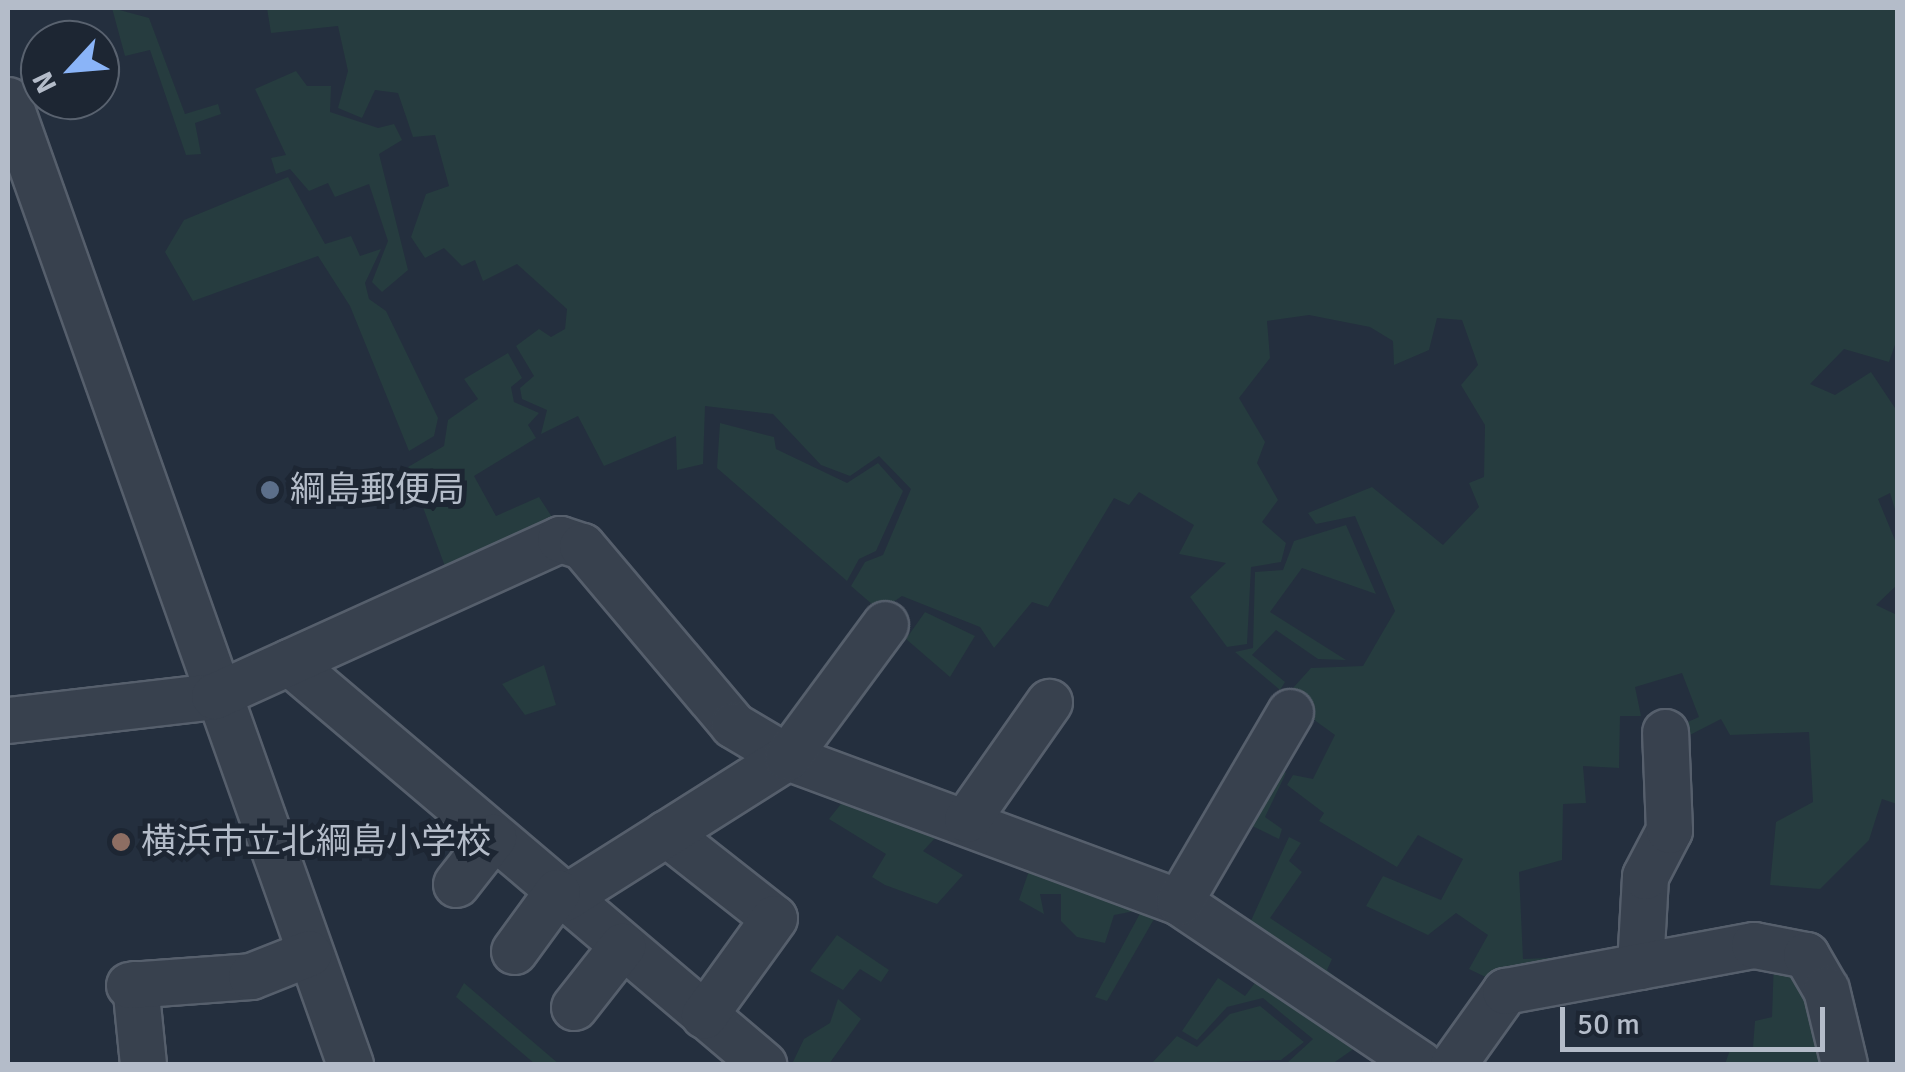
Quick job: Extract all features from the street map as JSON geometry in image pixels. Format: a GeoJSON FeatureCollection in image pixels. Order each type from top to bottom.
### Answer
{"type":"FeatureCollection","features":[{"type":"Feature","properties":{"kind":"street"},"geometry":{"type":"LineString","coordinates":[[8,100],[26,222],[214,696],[350,1064]]}},
{"type":"Feature","properties":{"kind":"street"},"geometry":{"type":"LineString","coordinates":[[8,720],[214,696],[560,540],[582,546],[732,725],[787,757],[966,820],[1179,902],[1390,1058]]}},
{"type":"Feature","properties":{"kind":"street"},"geometry":{"type":"LineString","coordinates":[[514,951],[561,895],[787,757],[885,624]]}},
{"type":"Feature","properties":{"kind":"street"},"geometry":{"type":"LineString","coordinates":[[289,662],[762,1064]]}},
{"type":"Feature","properties":{"kind":"street"},"geometry":{"type":"LineString","coordinates":[[966,820],[1049,702]]}},
{"type":"Feature","properties":{"kind":"street"},"geometry":{"type":"LineString","coordinates":[[1179,902],[1290,712]]}},
{"type":"Feature","properties":{"kind":"street"},"geometry":{"type":"LineString","coordinates":[[1640,966],[1645,876],[1668,830],[1665,732]]}},
{"type":"Feature","properties":{"kind":"street"},"geometry":{"type":"LineString","coordinates":[[666,833],[774,918],[704,1015]]}},
{"type":"Feature","properties":{"kind":"street"},"geometry":{"type":"LineString","coordinates":[[456,884],[493,837]]}},
{"type":"Feature","properties":{"kind":"street"},"geometry":{"type":"LineString","coordinates":[[1453,1064],[1505,991],[1754,945],[1806,956],[1826,989],[1844,1064]]}},
{"type":"Feature","properties":{"kind":"street"},"geometry":{"type":"LineString","coordinates":[[574,1007],[622,946]]}},
{"type":"Feature","properties":{"kind":"street"},"geometry":{"type":"LineString","coordinates":[[143,1064],[132,984],[251,976],[309,953]]}},
{"type":"Feature","properties":{"kind":"green space"},"geometry":{"type":"Polygon","coordinates":[[[112,8],[149,18],[185,114],[218,104],[221,114],[195,123],[201,154],[186,155],[150,50],[125,56],[120,20],[115,20],[112,8]]]}},
{"type":"Feature","properties":{"kind":"green space"},"geometry":{"type":"Polygon","coordinates":[[[267,8],[1897,8],[1897,339],[1889,362],[1844,349],[1810,384],[1835,395],[1871,372],[1897,411],[1897,516],[1890,493],[1878,499],[1897,545],[1897,585],[1876,605],[1897,615],[1897,804],[1882,799],[1869,840],[1820,889],[1770,885],[1776,822],[1813,802],[1809,732],[1730,735],[1721,719],[1682,739],[1676,727],[1699,717],[1682,673],[1635,687],[1641,716],[1620,716],[1619,768],[1583,766],[1586,803],[1563,804],[1562,860],[1519,872],[1523,959],[1598,956],[1498,983],[1469,969],[1488,935],[1456,913],[1428,935],[1366,906],[1383,876],[1441,900],[1463,859],[1418,835],[1397,867],[1319,821],[1324,813],[1287,785],[1293,775],[1313,779],[1335,735],[1284,698],[1311,668],[1363,666],[1395,611],[1355,516],[1316,524],[1308,513],[1372,487],[1443,545],[1479,507],[1469,483],[1484,477],[1485,425],[1461,385],[1478,365],[1462,320],[1437,318],[1429,350],[1394,365],[1393,341],[1370,327],[1309,315],[1267,321],[1270,358],[1239,398],[1265,442],[1257,463],[1278,500],[1262,522],[1286,543],[1281,562],[1251,567],[1247,644],[1227,647],[1190,597],[1226,563],[1179,554],[1194,525],[1139,492],[1129,505],[1114,498],[1048,607],[1032,602],[994,648],[980,627],[902,596],[880,611],[851,586],[865,562],[883,555],[911,489],[879,456],[850,476],[821,465],[773,414],[705,406],[703,464],[677,470],[676,436],[604,466],[578,416],[541,434],[547,410],[522,399],[520,388],[534,376],[516,346],[539,329],[551,337],[565,329],[567,309],[517,264],[483,281],[475,260],[462,266],[444,248],[425,258],[411,237],[426,194],[449,186],[435,135],[413,137],[398,93],[375,90],[362,118],[338,108],[348,71],[338,26],[271,33],[267,8]]]}},
{"type":"Feature","properties":{"kind":"green space"},"geometry":{"type":"Polygon","coordinates":[[[296,71],[307,86],[331,86],[330,112],[378,128],[394,124],[402,140],[379,154],[408,270],[382,292],[372,282],[388,241],[369,184],[335,197],[328,183],[309,191],[290,169],[276,174],[271,158],[286,155],[255,89],[296,71]]]}},
{"type":"Feature","properties":{"kind":"green space"},"geometry":{"type":"Polygon","coordinates":[[[288,177],[325,244],[351,236],[360,256],[381,249],[365,283],[369,299],[386,311],[438,418],[434,436],[409,451],[350,306],[318,256],[193,301],[165,252],[184,220],[288,177]]]}},
{"type":"Feature","properties":{"kind":"green space"},"geometry":{"type":"Polygon","coordinates":[[[508,353],[522,378],[511,387],[514,402],[539,413],[528,425],[536,438],[474,476],[496,516],[539,497],[559,528],[446,569],[408,467],[444,446],[448,420],[478,399],[464,379],[508,353]]]}},
{"type":"Feature","properties":{"kind":"green space"},"geometry":{"type":"Polygon","coordinates":[[[720,423],[774,437],[776,449],[847,483],[878,463],[903,491],[876,551],[859,559],[847,581],[717,468],[720,423]]]}},
{"type":"Feature","properties":{"kind":"green space"},"geometry":{"type":"Polygon","coordinates":[[[1346,525],[1376,594],[1302,568],[1270,612],[1346,660],[1318,659],[1276,630],[1252,655],[1285,682],[1280,690],[1235,652],[1253,648],[1255,572],[1283,570],[1294,541],[1346,525]]]}},
{"type":"Feature","properties":{"kind":"green space"},"geometry":{"type":"Polygon","coordinates":[[[925,612],[975,636],[950,677],[906,639],[925,612]]]}},
{"type":"Feature","properties":{"kind":"green space"},"geometry":{"type":"Polygon","coordinates":[[[544,665],[556,705],[525,715],[502,684],[544,665]]]}},
{"type":"Feature","properties":{"kind":"green space"},"geometry":{"type":"Polygon","coordinates":[[[1273,765],[1286,773],[1265,817],[1282,829],[1279,839],[1246,823],[1273,765]]]}},
{"type":"Feature","properties":{"kind":"green space"},"geometry":{"type":"Polygon","coordinates":[[[809,778],[938,835],[923,851],[963,875],[937,904],[872,877],[886,854],[829,819],[841,804],[809,778]]]}},
{"type":"Feature","properties":{"kind":"green space"},"geometry":{"type":"Polygon","coordinates":[[[1289,837],[1301,843],[1289,861],[1302,872],[1270,918],[1332,959],[1327,970],[1344,984],[1339,992],[1249,925],[1289,837]]]}},
{"type":"Feature","properties":{"kind":"green space"},"geometry":{"type":"Polygon","coordinates":[[[1032,862],[1119,892],[1135,911],[1114,915],[1105,943],[1077,937],[1061,921],[1061,894],[1040,894],[1044,914],[1019,900],[1032,862]]]}},
{"type":"Feature","properties":{"kind":"green space"},"geometry":{"type":"Polygon","coordinates":[[[1144,906],[1158,912],[1107,1001],[1095,997],[1144,906]]]}},
{"type":"Feature","properties":{"kind":"green space"},"geometry":{"type":"Polygon","coordinates":[[[837,935],[889,970],[881,982],[860,969],[843,990],[810,971],[837,935]]]}},
{"type":"Feature","properties":{"kind":"green space"},"geometry":{"type":"Polygon","coordinates":[[[1774,959],[1797,962],[1834,1064],[1725,1064],[1731,1047],[1753,1047],[1755,1021],[1772,1017],[1774,959]]]}},
{"type":"Feature","properties":{"kind":"green space"},"geometry":{"type":"Polygon","coordinates":[[[1261,975],[1362,1043],[1332,1064],[1286,1064],[1313,1039],[1263,998],[1227,1007],[1197,1040],[1182,1031],[1218,978],[1245,996],[1261,975]]]}},
{"type":"Feature","properties":{"kind":"green space"},"geometry":{"type":"Polygon","coordinates":[[[464,983],[559,1064],[535,1064],[456,997],[464,983]]]}},
{"type":"Feature","properties":{"kind":"green space"},"geometry":{"type":"Polygon","coordinates":[[[838,999],[861,1019],[829,1064],[792,1064],[804,1039],[830,1023],[838,999]]]}},
{"type":"Feature","properties":{"kind":"green space"},"geometry":{"type":"Polygon","coordinates":[[[1260,1006],[1304,1042],[1281,1060],[1151,1064],[1177,1036],[1197,1047],[1230,1014],[1260,1006]]]}},
{"type":"Feature","properties":{"kind":"place","name":"綱島郵便局"},"geometry":{"type":"Point","coordinates":[270,490]}},
{"type":"Feature","properties":{"kind":"place","name":"横浜市立北綱島小学校"},"geometry":{"type":"Point","coordinates":[121,842]}}]}
